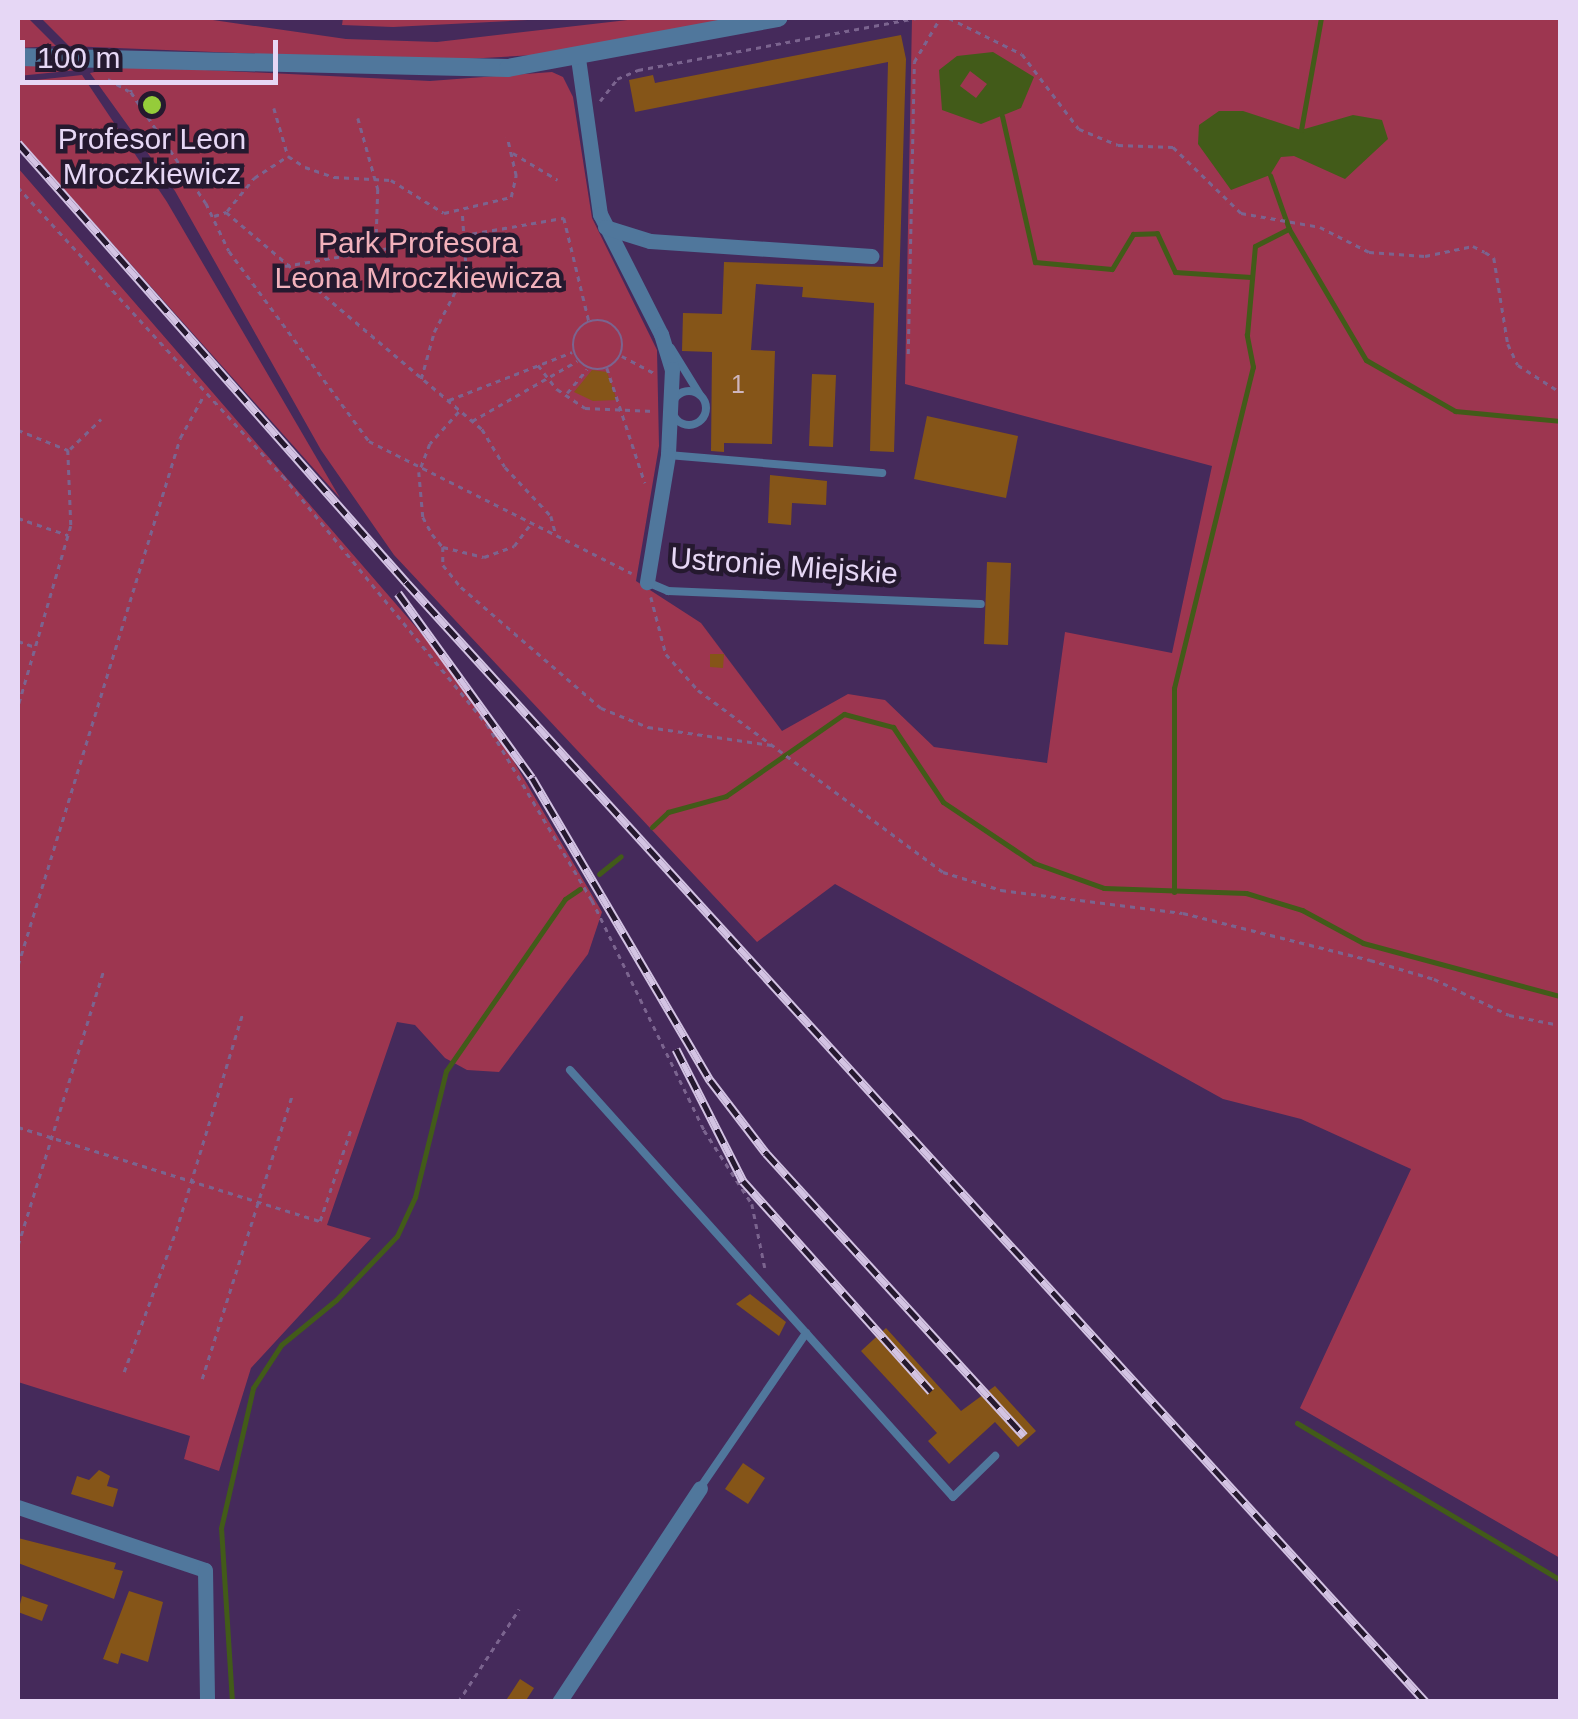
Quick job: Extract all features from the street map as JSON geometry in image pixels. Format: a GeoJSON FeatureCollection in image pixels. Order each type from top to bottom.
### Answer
{"type":"FeatureCollection","features":[{"type":"Feature","properties":{"kind":"street"},"geometry":{"type":"LineString","coordinates":[[18,57],[102,54],[431,70],[578,58],[778,18]]}},
{"type":"Feature","properties":{"kind":"street","name":"Ustronie Miejskie"},"geometry":{"type":"LineString","coordinates":[[578,58],[605,227],[657,325],[673,384],[668,455],[647,582]]}},
{"type":"Feature","properties":{"kind":"street"},"geometry":{"type":"LineString","coordinates":[[605,227],[650,241],[871,256]]}},
{"type":"Feature","properties":{"kind":"street"},"geometry":{"type":"LineString","coordinates":[[559,1702],[700,1488]]}},
{"type":"Feature","properties":{"kind":"street"},"geometry":{"type":"LineString","coordinates":[[18,1508],[204,1570],[207,1702]]}},
{"type":"Feature","properties":{"kind":"lane"},"geometry":{"type":"LineString","coordinates":[[657,325],[700,396],[706,410],[696,423],[681,423],[672,410],[679,395],[700,396]]}},
{"type":"Feature","properties":{"kind":"lane"},"geometry":{"type":"LineString","coordinates":[[668,455],[882,473]]}},
{"type":"Feature","properties":{"kind":"lane","name":"Ustronie Miejskie"},"geometry":{"type":"LineString","coordinates":[[647,582],[668,591],[981,604]]}},
{"type":"Feature","properties":{"kind":"lane"},"geometry":{"type":"LineString","coordinates":[[570,1070],[953,1497],[995,1456]]}},
{"type":"Feature","properties":{"kind":"lane"},"geometry":{"type":"LineString","coordinates":[[700,1488],[806,1333]]}},
{"type":"Feature","properties":{"kind":"path"},"geometry":{"type":"LineString","coordinates":[[585,107],[598,103],[617,79],[638,70],[916,18]]}},
{"type":"Feature","properties":{"kind":"path"},"geometry":{"type":"LineString","coordinates":[[908,354],[914,62],[940,18]]}},
{"type":"Feature","properties":{"kind":"path"},"geometry":{"type":"LineString","coordinates":[[950,18],[1022,54],[1079,129],[1118,145],[1173,148],[1241,213],[1320,227],[1370,252],[1425,256],[1473,246],[1486,252],[1494,258],[1508,344],[1518,365],[1560,392]]}},
{"type":"Feature","properties":{"kind":"path"},"geometry":{"type":"LineString","coordinates":[[108,68],[109,84],[131,92]]}},
{"type":"Feature","properties":{"kind":"path"},"geometry":{"type":"LineString","coordinates":[[132,68],[131,92],[214,216],[251,283],[369,441],[419,472],[555,532],[647,582],[666,654],[698,690],[943,872],[1001,890],[1183,913],[1434,979],[1509,1015],[1560,1025]]}},
{"type":"Feature","properties":{"kind":"path"},"geometry":{"type":"LineString","coordinates":[[274,108],[288,156],[318,173],[377,178],[404,186],[432,209],[462,211],[510,197],[512,153],[507,137]]}},
{"type":"Feature","properties":{"kind":"path"},"geometry":{"type":"LineString","coordinates":[[358,118],[377,178],[376,249]]}},
{"type":"Feature","properties":{"kind":"path"},"geometry":{"type":"LineString","coordinates":[[512,153],[531,158],[558,180]]}},
{"type":"Feature","properties":{"kind":"path"},"geometry":{"type":"LineString","coordinates":[[214,216],[226,212],[254,178],[288,156]]}},
{"type":"Feature","properties":{"kind":"path"},"geometry":{"type":"LineString","coordinates":[[18,188],[444,666],[521,774],[640,988],[710,1142],[752,1204],[770,1293]]}},
{"type":"Feature","properties":{"kind":"path"},"geometry":{"type":"LineString","coordinates":[[421,380],[434,332],[466,271],[462,211]]}},
{"type":"Feature","properties":{"kind":"path"},"geometry":{"type":"LineString","coordinates":[[226,212],[285,266],[472,420],[550,516],[555,532]]}},
{"type":"Feature","properties":{"kind":"path"},"geometry":{"type":"LineString","coordinates":[[285,266],[564,218],[589,321]]}},
{"type":"Feature","properties":{"kind":"path"},"geometry":{"type":"LineString","coordinates":[[578,360],[575,335],[589,321]]}},
{"type":"Feature","properties":{"kind":"path"},"geometry":{"type":"LineString","coordinates":[[589,321],[617,328],[620,355]]}},
{"type":"Feature","properties":{"kind":"path"},"geometry":{"type":"LineString","coordinates":[[447,400],[574,351]]}},
{"type":"Feature","properties":{"kind":"path"},"geometry":{"type":"LineString","coordinates":[[607,368],[620,355]]}},
{"type":"Feature","properties":{"kind":"path"},"geometry":{"type":"LineString","coordinates":[[620,355],[673,384]]}},
{"type":"Feature","properties":{"kind":"path"},"geometry":{"type":"LineString","coordinates":[[472,420],[578,360],[607,368]]}},
{"type":"Feature","properties":{"kind":"path"},"geometry":{"type":"LineString","coordinates":[[538,366],[565,396],[585,408],[672,410]]}},
{"type":"Feature","properties":{"kind":"path"},"geometry":{"type":"LineString","coordinates":[[565,396],[588,368]]}},
{"type":"Feature","properties":{"kind":"path"},"geometry":{"type":"LineString","coordinates":[[607,368],[624,410],[647,491]]}},
{"type":"Feature","properties":{"kind":"path"},"geometry":{"type":"LineString","coordinates":[[18,966],[180,438],[205,394]]}},
{"type":"Feature","properties":{"kind":"path"},"geometry":{"type":"LineString","coordinates":[[460,411],[430,444],[419,472],[423,518],[443,547],[444,565],[461,587],[601,708],[648,727],[775,746]]}},
{"type":"Feature","properties":{"kind":"path"},"geometry":{"type":"LineString","coordinates":[[18,707],[69,536],[68,450],[101,419]]}},
{"type":"Feature","properties":{"kind":"path"},"geometry":{"type":"LineString","coordinates":[[18,430],[68,450]]}},
{"type":"Feature","properties":{"kind":"path"},"geometry":{"type":"LineString","coordinates":[[18,518],[69,536]]}},
{"type":"Feature","properties":{"kind":"path"},"geometry":{"type":"LineString","coordinates":[[443,547],[484,558],[514,546],[531,524]]}},
{"type":"Feature","properties":{"kind":"path"},"geometry":{"type":"LineString","coordinates":[[630,572],[634,556]]}},
{"type":"Feature","properties":{"kind":"path"},"geometry":{"type":"LineString","coordinates":[[18,642],[36,647]]}},
{"type":"Feature","properties":{"kind":"path"},"geometry":{"type":"LineString","coordinates":[[18,932],[27,936]]}},
{"type":"Feature","properties":{"kind":"path"},"geometry":{"type":"LineString","coordinates":[[18,1245],[104,969]]}},
{"type":"Feature","properties":{"kind":"path"},"geometry":{"type":"LineString","coordinates":[[124,1372],[243,1012]]}},
{"type":"Feature","properties":{"kind":"path"},"geometry":{"type":"LineString","coordinates":[[202,1379],[292,1095]]}},
{"type":"Feature","properties":{"kind":"path"},"geometry":{"type":"LineString","coordinates":[[18,1127],[320,1221],[351,1129]]}},
{"type":"Feature","properties":{"kind":"path"},"geometry":{"type":"LineString","coordinates":[[458,1702],[519,1609]]}},
{"type":"Feature","properties":{"kind":"green space"},"geometry":{"type":"Polygon","coordinates":[[[18,18],[28,18],[56,46],[18,48],[18,18]]]}},
{"type":"Feature","properties":{"kind":"green space"},"geometry":{"type":"Polygon","coordinates":[[[41,18],[199,18],[346,39],[437,42],[645,18],[734,18],[552,54],[431,61],[69,46],[41,18]]]}},
{"type":"Feature","properties":{"kind":"green space"},"geometry":{"type":"Polygon","coordinates":[[[343,18],[567,18],[393,27],[342,25],[343,18]]]}},
{"type":"Feature","properties":{"kind":"green space","name":"Park Profesora Leona Mroczkiewicza"},"geometry":{"type":"Polygon","coordinates":[[[912,18],[1560,18],[1560,1558],[1300,1408],[1411,1169],[1301,1119],[1223,1099],[835,884],[757,942],[394,555],[321,450],[175,191],[90,73],[124,66],[430,81],[552,72],[563,77],[573,97],[592,218],[657,350],[659,446],[636,581],[701,623],[782,731],[848,694],[885,700],[934,747],[1047,763],[1065,632],[1172,653],[1212,466],[905,384],[912,18]]]}},
{"type":"Feature","properties":{"kind":"green space"},"geometry":{"type":"Polygon","coordinates":[[[72,63],[78,70],[18,76],[18,66],[72,63]]]}},
{"type":"Feature","properties":{"kind":"green space"},"geometry":{"type":"Polygon","coordinates":[[[82,75],[167,202],[340,498],[18,138],[18,82],[82,75]]]}},
{"type":"Feature","properties":{"kind":"green space"},"geometry":{"type":"Polygon","coordinates":[[[18,168],[441,656],[503,743],[602,912],[588,954],[499,1072],[467,1070],[445,1058],[415,1025],[397,1022],[327,1225],[371,1238],[251,1368],[219,1471],[184,1459],[190,1436],[18,1382],[18,168]]]}},
{"type":"Feature","properties":{"kind":"shaded area"},"geometry":{"type":"Polygon","coordinates":[[[993,52],[1034,77],[1021,108],[981,124],[942,110],[939,70],[957,56],[993,52]],[[970,71],[960,86],[976,98],[987,84],[970,71]]]}},
{"type":"Feature","properties":{"kind":"shaded area"},"geometry":{"type":"Polygon","coordinates":[[[1219,111],[1243,111],[1301,130],[1353,115],[1382,120],[1388,139],[1345,179],[1294,156],[1281,157],[1270,175],[1231,190],[1198,144],[1199,125],[1219,111]]]}},
{"type":"Feature","properties":{"kind":"building"},"geometry":{"type":"Polygon","coordinates":[[[901,35],[906,59],[894,452],[870,451],[874,303],[802,297],[803,287],[756,284],[751,350],[775,351],[772,444],[724,443],[724,452],[711,451],[712,352],[682,351],[683,313],[722,314],[724,262],[883,267],[888,62],[635,112],[629,80],[653,75],[655,83],[901,35]]]}},
{"type":"Feature","properties":{"kind":"building"},"geometry":{"type":"Polygon","coordinates":[[[592,370],[607,372],[617,400],[593,401],[574,392],[592,370]]]}},
{"type":"Feature","properties":{"kind":"building"},"geometry":{"type":"Polygon","coordinates":[[[812,374],[836,375],[833,447],[809,446],[812,374]]]}},
{"type":"Feature","properties":{"kind":"building"},"geometry":{"type":"Polygon","coordinates":[[[927,416],[1018,436],[1006,498],[914,479],[927,416]]]}},
{"type":"Feature","properties":{"kind":"building"},"geometry":{"type":"Polygon","coordinates":[[[770,475],[827,481],[826,505],[792,503],[791,525],[768,523],[770,475]]]}},
{"type":"Feature","properties":{"kind":"building"},"geometry":{"type":"Polygon","coordinates":[[[987,562],[1011,563],[1008,645],[984,644],[987,562]]]}},
{"type":"Feature","properties":{"kind":"building"},"geometry":{"type":"Polygon","coordinates":[[[710,654],[724,654],[723,668],[710,667],[710,654]]]}},
{"type":"Feature","properties":{"kind":"building"},"geometry":{"type":"Polygon","coordinates":[[[750,1294],[786,1322],[779,1336],[736,1304],[750,1294]]]}},
{"type":"Feature","properties":{"kind":"building"},"geometry":{"type":"Polygon","coordinates":[[[886,1328],[961,1411],[995,1386],[1036,1431],[1018,1447],[995,1422],[949,1464],[928,1441],[937,1433],[861,1351],[886,1328]]]}},
{"type":"Feature","properties":{"kind":"building"},"geometry":{"type":"Polygon","coordinates":[[[743,1463],[765,1478],[748,1504],[725,1489],[743,1463]]]}},
{"type":"Feature","properties":{"kind":"building"},"geometry":{"type":"Polygon","coordinates":[[[99,1470],[110,1476],[107,1486],[118,1489],[113,1507],[71,1494],[77,1476],[89,1480],[99,1470]]]}},
{"type":"Feature","properties":{"kind":"building"},"geometry":{"type":"Polygon","coordinates":[[[18,1538],[116,1563],[114,1569],[123,1571],[114,1599],[18,1563],[18,1538]]]}},
{"type":"Feature","properties":{"kind":"building"},"geometry":{"type":"Polygon","coordinates":[[[129,1591],[163,1602],[148,1662],[121,1653],[118,1664],[103,1659],[129,1591]]]}},
{"type":"Feature","properties":{"kind":"building"},"geometry":{"type":"Polygon","coordinates":[[[22,1596],[48,1605],[42,1621],[18,1612],[22,1596]]]}},
{"type":"Feature","properties":{"kind":"building"},"geometry":{"type":"Polygon","coordinates":[[[520,1679],[534,1688],[525,1702],[505,1702],[520,1679]]]}},
{"type":"Feature","properties":{"kind":"waterway"},"geometry":{"type":"LineString","coordinates":[[1301,130],[1321,18]]}},
{"type":"Feature","properties":{"kind":"waterway"},"geometry":{"type":"LineString","coordinates":[[1002,116],[1035,262],[1112,269],[1133,234],[1157,233],[1175,272],[1251,277]]}},
{"type":"Feature","properties":{"kind":"waterway"},"geometry":{"type":"LineString","coordinates":[[1174,892],[1174,688],[1253,367],[1247,335],[1255,246],[1289,229],[1270,175]]}},
{"type":"Feature","properties":{"kind":"waterway"},"geometry":{"type":"LineString","coordinates":[[1289,229],[1366,360],[1455,411],[1560,421]]}},
{"type":"Feature","properties":{"kind":"waterway"},"geometry":{"type":"LineString","coordinates":[[652,827],[668,812],[726,796],[844,714],[893,727],[943,802],[1034,863],[1104,888],[1246,893],[1302,910],[1363,943],[1560,996]]}},
{"type":"Feature","properties":{"kind":"waterway"},"geometry":{"type":"LineString","coordinates":[[599,874],[621,856]]}},
{"type":"Feature","properties":{"kind":"waterway"},"geometry":{"type":"LineString","coordinates":[[232,1702],[221,1528],[253,1388],[281,1345],[336,1300],[397,1236],[415,1197],[446,1071],[565,899],[580,889]]}},
{"type":"Feature","properties":{"kind":"waterway"},"geometry":{"type":"LineString","coordinates":[[1297,1423],[1560,1580]]}},
{"type":"Feature","properties":{"kind":"railway"},"geometry":{"type":"LineString","coordinates":[[18,143],[406,582],[1426,1702]]}},
{"type":"Feature","properties":{"kind":"railway"},"geometry":{"type":"LineString","coordinates":[[398,593],[532,778],[710,1080],[766,1153],[1024,1436]]}},
{"type":"Feature","properties":{"kind":"railway"},"geometry":{"type":"LineString","coordinates":[[676,1049],[743,1181],[931,1391]]}},
{"type":"Feature","properties":{"kind":"place","name":"Profesor Leon Mroczkiewicz"},"geometry":{"type":"Point","coordinates":[152,105]}}]}
